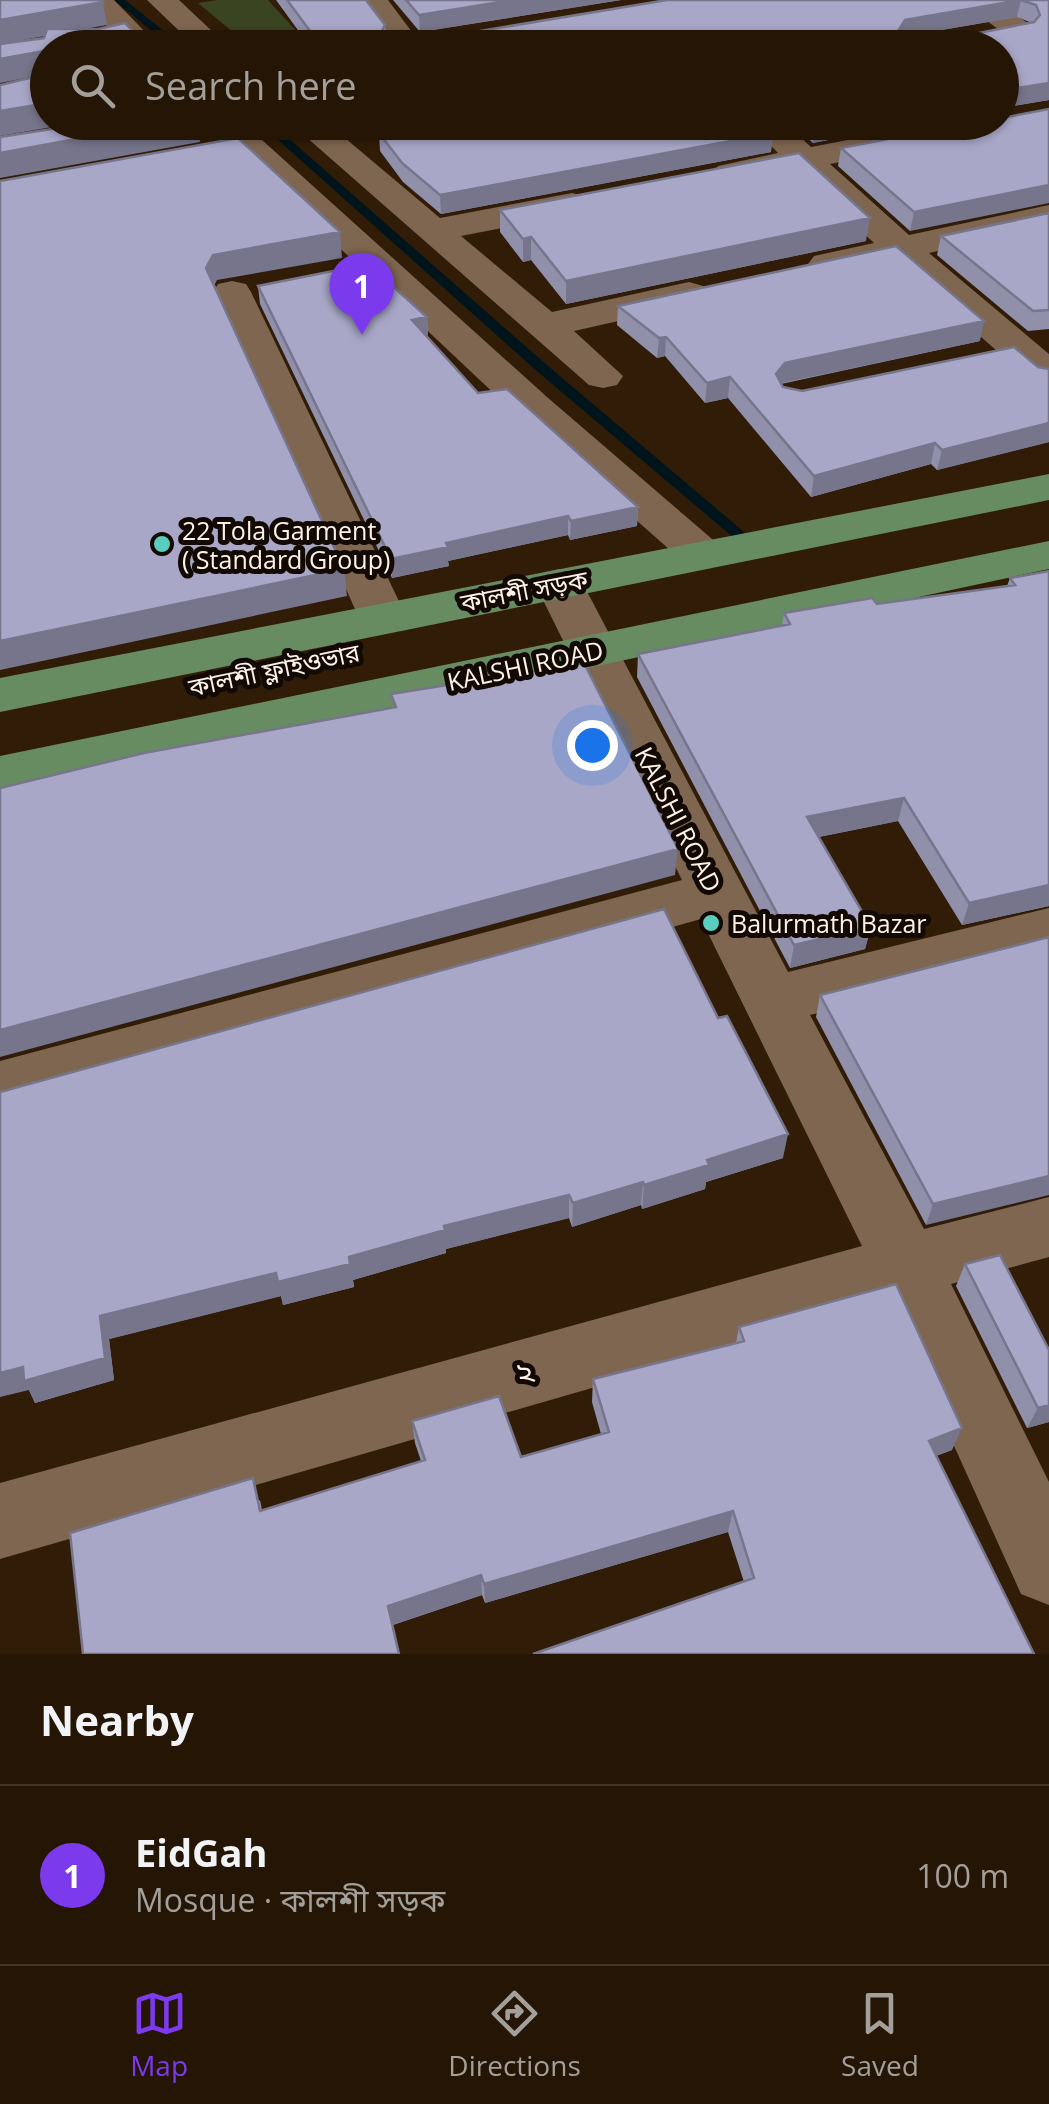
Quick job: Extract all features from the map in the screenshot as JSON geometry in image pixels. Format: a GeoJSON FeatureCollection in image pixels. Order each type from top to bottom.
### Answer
{"type":"FeatureCollection","features":[{"type":"Feature","properties":{"kind":"main road","name":"কালশী সড়ক"},"geometry":{"type":"LineString","coordinates":[[0,695],[1049,487]]}},
{"type":"Feature","properties":{"kind":"main road","name":"KALSHI ROAD"},"geometry":{"type":"LineString","coordinates":[[0,775],[1049,555]]}},
{"type":"Feature","properties":{"kind":"main road","name":"কালশী ফ্লাইওভার"},"geometry":{"type":"LineString","coordinates":[[0,728],[440,631],[550,585]]}},
{"type":"Feature","properties":{"kind":"street"},"geometry":{"type":"LineString","coordinates":[[98,0],[128,30]]}},
{"type":"Feature","properties":{"kind":"street"},"geometry":{"type":"LineString","coordinates":[[162,0],[195,30]]}},
{"type":"Feature","properties":{"kind":"street"},"geometry":{"type":"LineString","coordinates":[[374,0],[397,30]]}},
{"type":"Feature","properties":{"kind":"street"},"geometry":{"type":"LineString","coordinates":[[974,0],[1018,30]]}},
{"type":"Feature","properties":{"kind":"street"},"geometry":{"type":"LineString","coordinates":[[1019,31],[1049,51]]}},
{"type":"Feature","properties":{"kind":"street"},"geometry":{"type":"LineString","coordinates":[[224,140],[248,147],[360,269],[703,555]]}},
{"type":"Feature","properties":{"kind":"street"},"geometry":{"type":"LineString","coordinates":[[338,140],[604,376]]}},
{"type":"Feature","properties":{"kind":"street"},"geometry":{"type":"LineString","coordinates":[[782,140],[901,248],[1040,356]]}},
{"type":"Feature","properties":{"kind":"street"},"geometry":{"type":"LineString","coordinates":[[706,178],[904,140]]}},
{"type":"Feature","properties":{"kind":"street"},"geometry":{"type":"LineString","coordinates":[[436,230],[609,196]]}},
{"type":"Feature","properties":{"kind":"street"},"geometry":{"type":"LineString","coordinates":[[788,272],[1049,216]]}},
{"type":"Feature","properties":{"kind":"street"},"geometry":{"type":"LineString","coordinates":[[546,325],[732,284]]}},
{"type":"Feature","properties":{"kind":"street"},"geometry":{"type":"LineString","coordinates":[[243,291],[383,618]]}},
{"type":"Feature","properties":{"kind":"street"},"geometry":{"type":"LineString","coordinates":[[965,361],[1040,356]]}},
{"type":"Feature","properties":{"kind":"street","name":"KALSHI ROAD"},"geometry":{"type":"LineString","coordinates":[[550,585],[594,650],[716,894],[774,1000],[907,1266],[1049,1566]]}},
{"type":"Feature","properties":{"kind":"street"},"geometry":{"type":"LineString","coordinates":[[0,1088],[716,894]]}},
{"type":"Feature","properties":{"kind":"street"},"geometry":{"type":"LineString","coordinates":[[774,1000],[1049,932]]}},
{"type":"Feature","properties":{"kind":"street","name":"২"},"geometry":{"type":"LineString","coordinates":[[0,1521],[1049,1227]]}},
{"type":"Feature","properties":{"kind":"green space"},"geometry":{"type":"Polygon","coordinates":[[[268,0],[295,30],[231,30],[198,3],[268,0]]]}},
{"type":"Feature","properties":{"kind":"building"},"geometry":{"type":"Polygon","coordinates":[[[0,0],[101,0],[103,2],[0,20],[0,0]]]}},
{"type":"Feature","properties":{"kind":"building"},"geometry":{"type":"Polygon","coordinates":[[[287,0],[366,0],[385,25],[382,30],[309,30],[287,0]]]}},
{"type":"Feature","properties":{"kind":"building"},"geometry":{"type":"Polygon","coordinates":[[[406,0],[513,0],[419,15],[406,0]]]}},
{"type":"Feature","properties":{"kind":"building"},"geometry":{"type":"Polygon","coordinates":[[[667,0],[1021,0],[905,20],[899,30],[486,30],[667,0]]]}},
{"type":"Feature","properties":{"kind":"building"},"geometry":{"type":"Polygon","coordinates":[[[1021,0],[1049,0],[1049,83],[1019,88],[1019,30],[994,30],[1034,22],[1040,15],[1036,5],[1021,0]]]}},
{"type":"Feature","properties":{"kind":"building"},"geometry":{"type":"Polygon","coordinates":[[[125,23],[132,30],[47,30],[47,29],[98,29],[125,23]]]}},
{"type":"Feature","properties":{"kind":"building"},"geometry":{"type":"Polygon","coordinates":[[[30,40],[30,53],[0,59],[0,44],[30,40]]]}},
{"type":"Feature","properties":{"kind":"building"},"geometry":{"type":"Polygon","coordinates":[[[30,78],[30,106],[0,111],[0,85],[30,78]]]}},
{"type":"Feature","properties":{"kind":"building"},"geometry":{"type":"Polygon","coordinates":[[[1049,109],[1049,185],[914,212],[841,148],[883,140],[1019,140],[1019,115],[1049,109]]]}},
{"type":"Feature","properties":{"kind":"building"},"geometry":{"type":"Polygon","coordinates":[[[30,132],[30,140],[70,140],[0,153],[0,137],[30,132]]]}},
{"type":"Feature","properties":{"kind":"building"},"geometry":{"type":"Polygon","coordinates":[[[240,140],[340,232],[213,255],[206,268],[344,569],[0,641],[0,181],[240,140]]]}},
{"type":"Feature","properties":{"kind":"building"},"geometry":{"type":"Polygon","coordinates":[[[384,140],[736,140],[440,195],[402,163],[384,140]]]}},
{"type":"Feature","properties":{"kind":"building"},"geometry":{"type":"Polygon","coordinates":[[[799,153],[870,218],[566,281],[531,237],[523,239],[500,210],[799,153]]]}},
{"type":"Feature","properties":{"kind":"building"},"geometry":{"type":"Polygon","coordinates":[[[1049,213],[1049,310],[1033,311],[941,236],[1049,213]]]}},
{"type":"Feature","properties":{"kind":"building"},"geometry":{"type":"Polygon","coordinates":[[[896,246],[984,321],[785,363],[776,374],[783,387],[802,391],[1014,347],[1038,367],[1049,369],[1049,423],[942,450],[935,443],[814,476],[730,377],[707,383],[666,337],[659,338],[618,306],[896,246]]]}},
{"type":"Feature","properties":{"kind":"building"},"geometry":{"type":"Polygon","coordinates":[[[368,264],[427,317],[412,320],[478,393],[507,389],[638,507],[571,521],[568,516],[391,559],[258,286],[368,264]]]}},
{"type":"Feature","properties":{"kind":"building"},"geometry":{"type":"Polygon","coordinates":[[[1049,571],[1049,885],[969,903],[904,798],[807,817],[871,927],[794,945],[638,654],[790,624],[784,613],[872,598],[877,604],[1015,585],[1010,578],[1049,571]]]}},
{"type":"Feature","properties":{"kind":"building"},"geometry":{"type":"Polygon","coordinates":[[[584,663],[678,849],[0,1030],[0,788],[144,753],[396,707],[391,694],[584,663]]]}},
{"type":"Feature","properties":{"kind":"building"},"geometry":{"type":"Polygon","coordinates":[[[664,909],[718,1018],[727,1016],[788,1134],[644,1185],[643,1182],[573,1203],[569,1195],[444,1226],[445,1230],[349,1257],[350,1264],[278,1282],[276,1273],[100,1316],[105,1358],[24,1381],[23,1367],[0,1373],[0,1092],[664,909]]]}},
{"type":"Feature","properties":{"kind":"building"},"geometry":{"type":"Polygon","coordinates":[[[1049,937],[1049,1176],[933,1204],[820,995],[1049,937]]]}},
{"type":"Feature","properties":{"kind":"building"},"geometry":{"type":"Polygon","coordinates":[[[1000,1255],[1049,1350],[1049,1405],[1038,1408],[965,1264],[1000,1255]]]}},
{"type":"Feature","properties":{"kind":"building"},"geometry":{"type":"Polygon","coordinates":[[[896,1284],[962,1428],[929,1441],[1034,1654],[533,1654],[754,1578],[733,1511],[484,1584],[481,1575],[388,1606],[399,1654],[83,1654],[70,1533],[253,1478],[260,1511],[425,1460],[412,1421],[499,1396],[521,1457],[609,1432],[593,1379],[744,1341],[739,1327],[896,1284]]]}},
{"type":"Feature","properties":{"kind":"waterway"},"geometry":{"type":"LineString","coordinates":[[119,0],[157,30]]}},
{"type":"Feature","properties":{"kind":"waterway"},"geometry":{"type":"LineString","coordinates":[[283,140],[739,535]]}},
{"type":"Feature","properties":{"kind":"place","name":"EidGah"},"geometry":{"type":"Point","coordinates":[362,335]}},
{"type":"Feature","properties":{"kind":"place","name":"22 Tola Garment ( Standard Group)"},"geometry":{"type":"Point","coordinates":[162,544]}},
{"type":"Feature","properties":{"kind":"place","name":"Balurmath Bazar"},"geometry":{"type":"Point","coordinates":[711,923]}}]}
